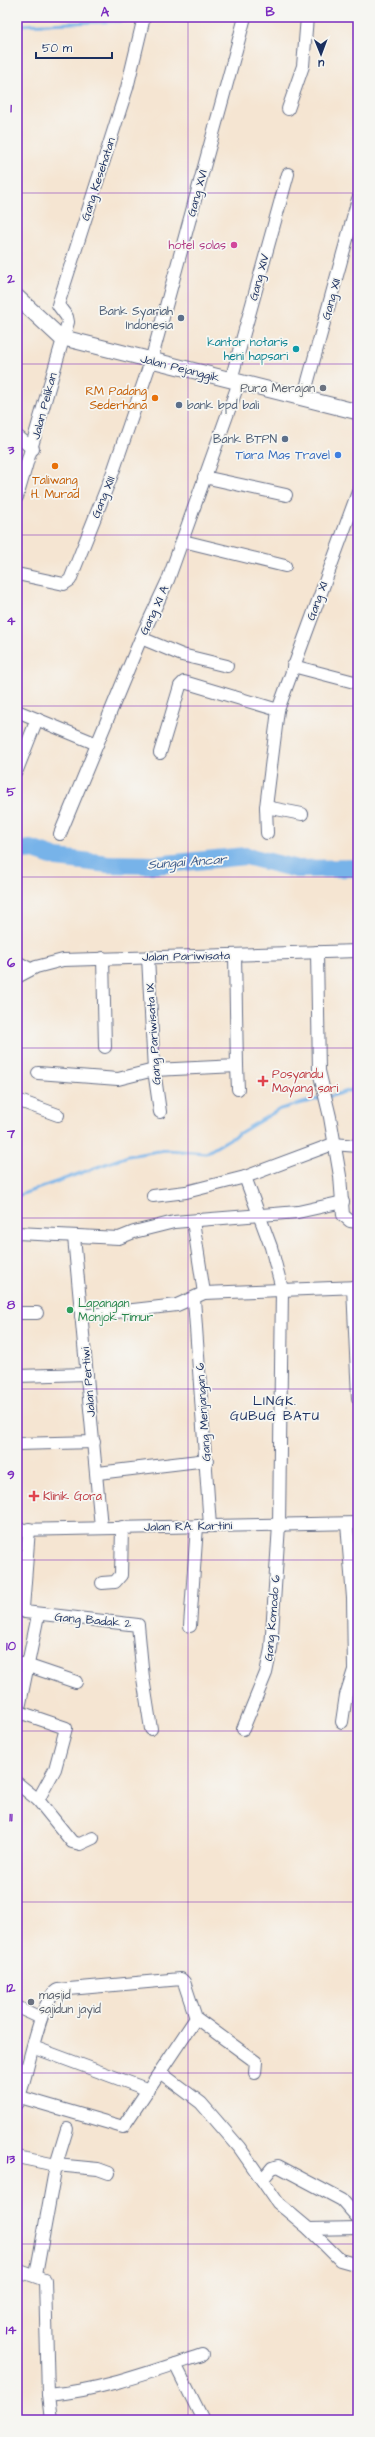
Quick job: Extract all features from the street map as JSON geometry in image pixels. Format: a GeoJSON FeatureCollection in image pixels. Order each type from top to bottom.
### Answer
{"type":"FeatureCollection","features":[{"type":"Feature","properties":{"kind":"main road","name":"Jalan Pejanggik"},"geometry":{"type":"LineString","coordinates":[[17,297],[57,335],[64,338],[358,412]]}},
{"type":"Feature","properties":{"kind":"street","name":"Gang Kesehatan"},"geometry":{"type":"LineString","coordinates":[[64,338],[67,318],[58,305],[127,88],[144,17]]}},
{"type":"Feature","properties":{"kind":"street"},"geometry":{"type":"LineString","coordinates":[[288,109],[303,66],[307,17]]}},
{"type":"Feature","properties":{"kind":"street","name":"Gang XVI"},"geometry":{"type":"LineString","coordinates":[[151,361],[244,22]]}},
{"type":"Feature","properties":{"kind":"street","name":"Gang XIV"},"geometry":{"type":"LineString","coordinates":[[235,381],[288,174]]}},
{"type":"Feature","properties":{"kind":"street","name":"Gang XII"},"geometry":{"type":"LineString","coordinates":[[303,399],[358,199]]}},
{"type":"Feature","properties":{"kind":"street","name":"Jalan Pelikan"},"geometry":{"type":"LineString","coordinates":[[17,497],[64,338]]}},
{"type":"Feature","properties":{"kind":"street","name":"Gang XIII"},"geometry":{"type":"LineString","coordinates":[[17,574],[64,584],[70,580],[112,472],[151,361]]}},
{"type":"Feature","properties":{"kind":"street","name":"Gang XI A"},"geometry":{"type":"LineString","coordinates":[[60,834],[183,541],[235,381]]}},
{"type":"Feature","properties":{"kind":"street"},"geometry":{"type":"LineString","coordinates":[[17,436],[32,449]]}},
{"type":"Feature","properties":{"kind":"street"},"geometry":{"type":"LineString","coordinates":[[204,477],[286,495]]}},
{"type":"Feature","properties":{"kind":"street","name":"Gang XI"},"geometry":{"type":"LineString","coordinates":[[267,833],[266,807],[278,710],[358,492]]}},
{"type":"Feature","properties":{"kind":"street"},"geometry":{"type":"LineString","coordinates":[[183,541],[285,566]]}},
{"type":"Feature","properties":{"kind":"street"},"geometry":{"type":"LineString","coordinates":[[141,638],[182,655],[227,666]]}},
{"type":"Feature","properties":{"kind":"street"},"geometry":{"type":"LineString","coordinates":[[293,666],[358,683]]}},
{"type":"Feature","properties":{"kind":"street"},"geometry":{"type":"LineString","coordinates":[[160,753],[180,686],[184,682],[278,710]]}},
{"type":"Feature","properties":{"kind":"street"},"geometry":{"type":"LineString","coordinates":[[17,711],[97,744]]}},
{"type":"Feature","properties":{"kind":"street"},"geometry":{"type":"LineString","coordinates":[[17,770],[37,719]]}},
{"type":"Feature","properties":{"kind":"street"},"geometry":{"type":"LineString","coordinates":[[266,807],[302,814]]}},
{"type":"Feature","properties":{"kind":"street","name":"Jalan Pariwisata"},"geometry":{"type":"LineString","coordinates":[[17,977],[30,969],[63,960],[358,951]]}},
{"type":"Feature","properties":{"kind":"street"},"geometry":{"type":"LineString","coordinates":[[318,952],[318,1055],[322,1088],[328,1108],[343,1202],[343,1215],[354,1222]]}},
{"type":"Feature","properties":{"kind":"street"},"geometry":{"type":"LineString","coordinates":[[235,955],[238,1089]]}},
{"type":"Feature","properties":{"kind":"street","name":"Gang Pariwisata IX"},"geometry":{"type":"LineString","coordinates":[[148,957],[154,1070],[160,1112]]}},
{"type":"Feature","properties":{"kind":"street"},"geometry":{"type":"LineString","coordinates":[[103,958],[105,1047]]}},
{"type":"Feature","properties":{"kind":"street"},"geometry":{"type":"LineString","coordinates":[[17,962],[30,969]]}},
{"type":"Feature","properties":{"kind":"street"},"geometry":{"type":"LineString","coordinates":[[38,1073],[118,1079],[154,1070],[237,1066]]}},
{"type":"Feature","properties":{"kind":"street"},"geometry":{"type":"LineString","coordinates":[[17,1100],[58,1115]]}},
{"type":"Feature","properties":{"kind":"street"},"geometry":{"type":"LineString","coordinates":[[153,1196],[186,1192],[245,1177],[333,1144],[358,1146]]}},
{"type":"Feature","properties":{"kind":"street","name":"Gang Komodo 6"},"geometry":{"type":"LineString","coordinates":[[243,1729],[269,1663],[279,1525],[282,1289],[272,1247],[258,1215],[245,1177]]}},
{"type":"Feature","properties":{"kind":"street"},"geometry":{"type":"LineString","coordinates":[[17,1233],[74,1237],[119,1238],[157,1225],[298,1212],[343,1202]]}},
{"type":"Feature","properties":{"kind":"street","name":"Gang Menjangan 6"},"geometry":{"type":"LineString","coordinates":[[193,1221],[199,1296],[210,1526]]}},
{"type":"Feature","properties":{"kind":"street","name":"Jalan Pertiwi"},"geometry":{"type":"LineString","coordinates":[[74,1237],[98,1473],[101,1527]]}},
{"type":"Feature","properties":{"kind":"street"},"geometry":{"type":"LineString","coordinates":[[82,1316],[177,1305],[199,1296],[282,1289],[355,1287],[358,1398]]}},
{"type":"Feature","properties":{"kind":"street"},"geometry":{"type":"LineString","coordinates":[[17,1313],[36,1313]]}},
{"type":"Feature","properties":{"kind":"street"},"geometry":{"type":"LineString","coordinates":[[17,1376],[87,1374]]}},
{"type":"Feature","properties":{"kind":"street"},"geometry":{"type":"LineString","coordinates":[[17,1444],[94,1442]]}},
{"type":"Feature","properties":{"kind":"street"},"geometry":{"type":"LineString","coordinates":[[98,1473],[206,1460]]}},
{"type":"Feature","properties":{"kind":"street"},"geometry":{"type":"LineString","coordinates":[[342,1722],[346,1695],[356,1670],[352,1581],[352,1523]]}},
{"type":"Feature","properties":{"kind":"street","name":"Jalan RA. Kartini"},"geometry":{"type":"LineString","coordinates":[[17,1530],[101,1527],[352,1523]]}},
{"type":"Feature","properties":{"kind":"street"},"geometry":{"type":"LineString","coordinates":[[190,1626],[197,1526]]}},
{"type":"Feature","properties":{"kind":"street"},"geometry":{"type":"LineString","coordinates":[[102,1583],[115,1582],[121,1574],[122,1527]]}},
{"type":"Feature","properties":{"kind":"street","name":"Gang Badak 2"},"geometry":{"type":"LineString","coordinates":[[29,1529],[23,1608],[26,1613],[138,1625],[143,1678],[151,1729]]}},
{"type":"Feature","properties":{"kind":"street"},"geometry":{"type":"LineString","coordinates":[[38,1615],[22,1664],[18,1715],[66,1728],[55,1769],[38,1800]]}},
{"type":"Feature","properties":{"kind":"street"},"geometry":{"type":"LineString","coordinates":[[22,1664],[76,1682]]}},
{"type":"Feature","properties":{"kind":"street"},"geometry":{"type":"LineString","coordinates":[[17,1783],[38,1800],[72,1842],[80,1844],[93,1838]]}},
{"type":"Feature","properties":{"kind":"street"},"geometry":{"type":"LineString","coordinates":[[196,2018],[126,2125],[120,2128],[18,2100],[41,2018],[51,1995],[58,1990],[175,1979],[184,1982],[196,2018],[256,2062],[255,2073]]}},
{"type":"Feature","properties":{"kind":"street"},"geometry":{"type":"LineString","coordinates":[[17,2007],[41,2018]]}},
{"type":"Feature","properties":{"kind":"street"},"geometry":{"type":"LineString","coordinates":[[33,2047],[149,2090]]}},
{"type":"Feature","properties":{"kind":"street"},"geometry":{"type":"LineString","coordinates":[[161,2073],[201,2103],[264,2177],[278,2202],[309,2229],[340,2260],[358,2265]]}},
{"type":"Feature","properties":{"kind":"street"},"geometry":{"type":"LineString","coordinates":[[36,2275],[56,2165],[66,2129]]}},
{"type":"Feature","properties":{"kind":"street"},"geometry":{"type":"LineString","coordinates":[[17,2157],[56,2165],[98,2169],[109,2173]]}},
{"type":"Feature","properties":{"kind":"street"},"geometry":{"type":"LineString","coordinates":[[264,2177],[275,2166],[278,2166],[342,2200],[358,2218]]}},
{"type":"Feature","properties":{"kind":"street"},"geometry":{"type":"LineString","coordinates":[[309,2229],[358,2228]]}},
{"type":"Feature","properties":{"kind":"street"},"geometry":{"type":"LineString","coordinates":[[17,2270],[44,2278],[46,2282],[48,2395],[51,2420]]}},
{"type":"Feature","properties":{"kind":"street"},"geometry":{"type":"LineString","coordinates":[[48,2395],[72,2393],[126,2381],[202,2355]]}},
{"type":"Feature","properties":{"kind":"street"},"geometry":{"type":"LineString","coordinates":[[175,2364],[203,2420]]}},
{"type":"Feature","properties":{"kind":"waterway"},"geometry":{"type":"LineString","coordinates":[[17,25],[126,21]]}},
{"type":"Feature","properties":{"kind":"waterway","name":"Sungai Ancar"},"geometry":{"type":"LineString","coordinates":[[17,851],[31,849],[57,858],[108,864],[155,865],[246,856],[297,869],[358,868]]}},
{"type":"Feature","properties":{"kind":"waterway"},"geometry":{"type":"LineString","coordinates":[[328,1097],[358,1088]]}},
{"type":"Feature","properties":{"kind":"waterway"},"geometry":{"type":"LineString","coordinates":[[17,1196],[128,1156],[165,1150],[206,1153],[280,1109],[322,1098]]}},
{"type":"Feature","properties":{"kind":"place","name":"hotel solas"},"geometry":{"type":"Point","coordinates":[234,245]}},
{"type":"Feature","properties":{"kind":"place","name":"Bank Syariah Indonesia"},"geometry":{"type":"Point","coordinates":[181,318]}},
{"type":"Feature","properties":{"kind":"place","name":"kantor notaris heni hapsari"},"geometry":{"type":"Point","coordinates":[296,349]}},
{"type":"Feature","properties":{"kind":"place","name":"Pura Merajan"},"geometry":{"type":"Point","coordinates":[323,388]}},
{"type":"Feature","properties":{"kind":"place","name":"RM Padang Sederhana"},"geometry":{"type":"Point","coordinates":[155,398]}},
{"type":"Feature","properties":{"kind":"place","name":"bank bpd bali"},"geometry":{"type":"Point","coordinates":[179,405]}},
{"type":"Feature","properties":{"kind":"place","name":"Bank BTPN"},"geometry":{"type":"Point","coordinates":[285,439]}},
{"type":"Feature","properties":{"kind":"place","name":"Tiara Mas Travel"},"geometry":{"type":"Point","coordinates":[338,455]}},
{"type":"Feature","properties":{"kind":"place","name":"Taliwang H. Murad"},"geometry":{"type":"Point","coordinates":[55,466]}},
{"type":"Feature","properties":{"kind":"place","name":"Posyandu Mayang sari"},"geometry":{"type":"Point","coordinates":[263,1081]}},
{"type":"Feature","properties":{"kind":"place","name":"Lapangan Monjok Timur"},"geometry":{"type":"Point","coordinates":[70,1310]}},
{"type":"Feature","properties":{"kind":"place","name":"Klinik Gora"},"geometry":{"type":"Point","coordinates":[34,1496]}},
{"type":"Feature","properties":{"kind":"place","name":"masjid sajidun jayid"},"geometry":{"type":"Point","coordinates":[31,2002]}},
{"type":"Feature","properties":{"kind":"district","name":"LINGK. GUBUG BATU"},"geometry":{"type":"Point","coordinates":[275,1408]}}]}
